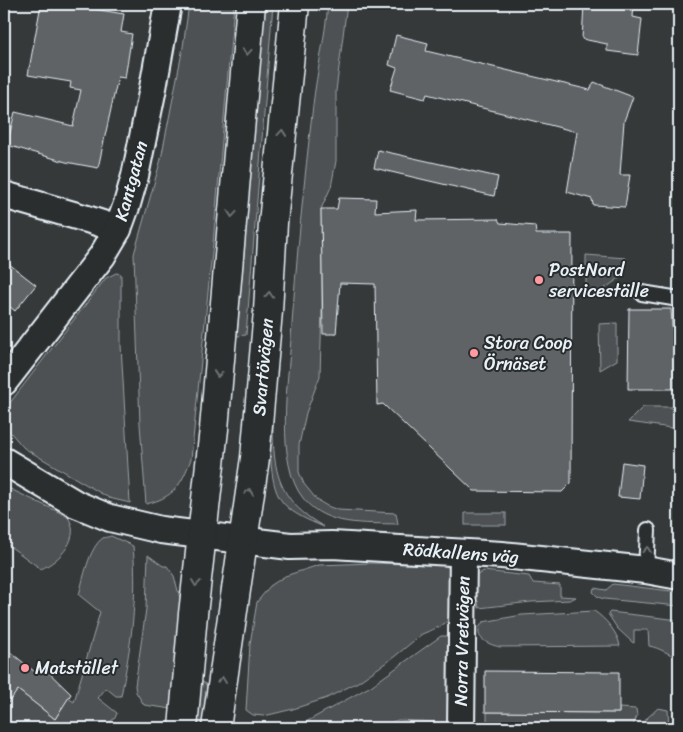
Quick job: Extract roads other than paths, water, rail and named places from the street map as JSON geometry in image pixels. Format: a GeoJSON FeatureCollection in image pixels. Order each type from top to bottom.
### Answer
{"type":"FeatureCollection","features":[{"type":"Feature","properties":{"kind":"main road"},"geometry":{"type":"LineString","coordinates":[[183,728],[193,614],[214,429],[251,4]]}},
{"type":"Feature","properties":{"kind":"main road","name":"Svartövägen"},"geometry":{"type":"LineString","coordinates":[[216,728],[256,448],[268,311],[273,223],[295,4]]}},
{"type":"Feature","properties":{"kind":"street","name":"Kantgatan"},"geometry":{"type":"LineString","coordinates":[[4,382],[102,256],[118,230],[134,176],[153,88],[168,4]]}},
{"type":"Feature","properties":{"kind":"street"},"geometry":{"type":"LineString","coordinates":[[4,194],[118,230]]}},
{"type":"Feature","properties":{"kind":"street"},"geometry":{"type":"LineString","coordinates":[[4,461],[76,504],[110,518],[161,530],[242,540]]}},
{"type":"Feature","properties":{"kind":"street","name":"Rödkallens väg"},"geometry":{"type":"LineString","coordinates":[[242,540],[290,546],[332,545],[502,555],[646,570],[679,576]]}},
{"type":"Feature","properties":{"kind":"street","name":"Norra Vretvägen"},"geometry":{"type":"LineString","coordinates":[[461,728],[463,553]]}},
{"type":"Feature","properties":{"kind":"lane"},"geometry":{"type":"LineString","coordinates":[[642,293],[679,299]]}},
{"type":"Feature","properties":{"kind":"lane"},"geometry":{"type":"LineString","coordinates":[[646,570],[648,530]]}},
{"type":"Feature","properties":{"kind":"place","name":"PostNord serviceställe"},"geometry":{"type":"Point","coordinates":[539,280]}},
{"type":"Feature","properties":{"kind":"place","name":"Stora Coop Örnäset"},"geometry":{"type":"Point","coordinates":[474,353]}},
{"type":"Feature","properties":{"kind":"place","name":"Matstället"},"geometry":{"type":"Point","coordinates":[25,668]}}]}
